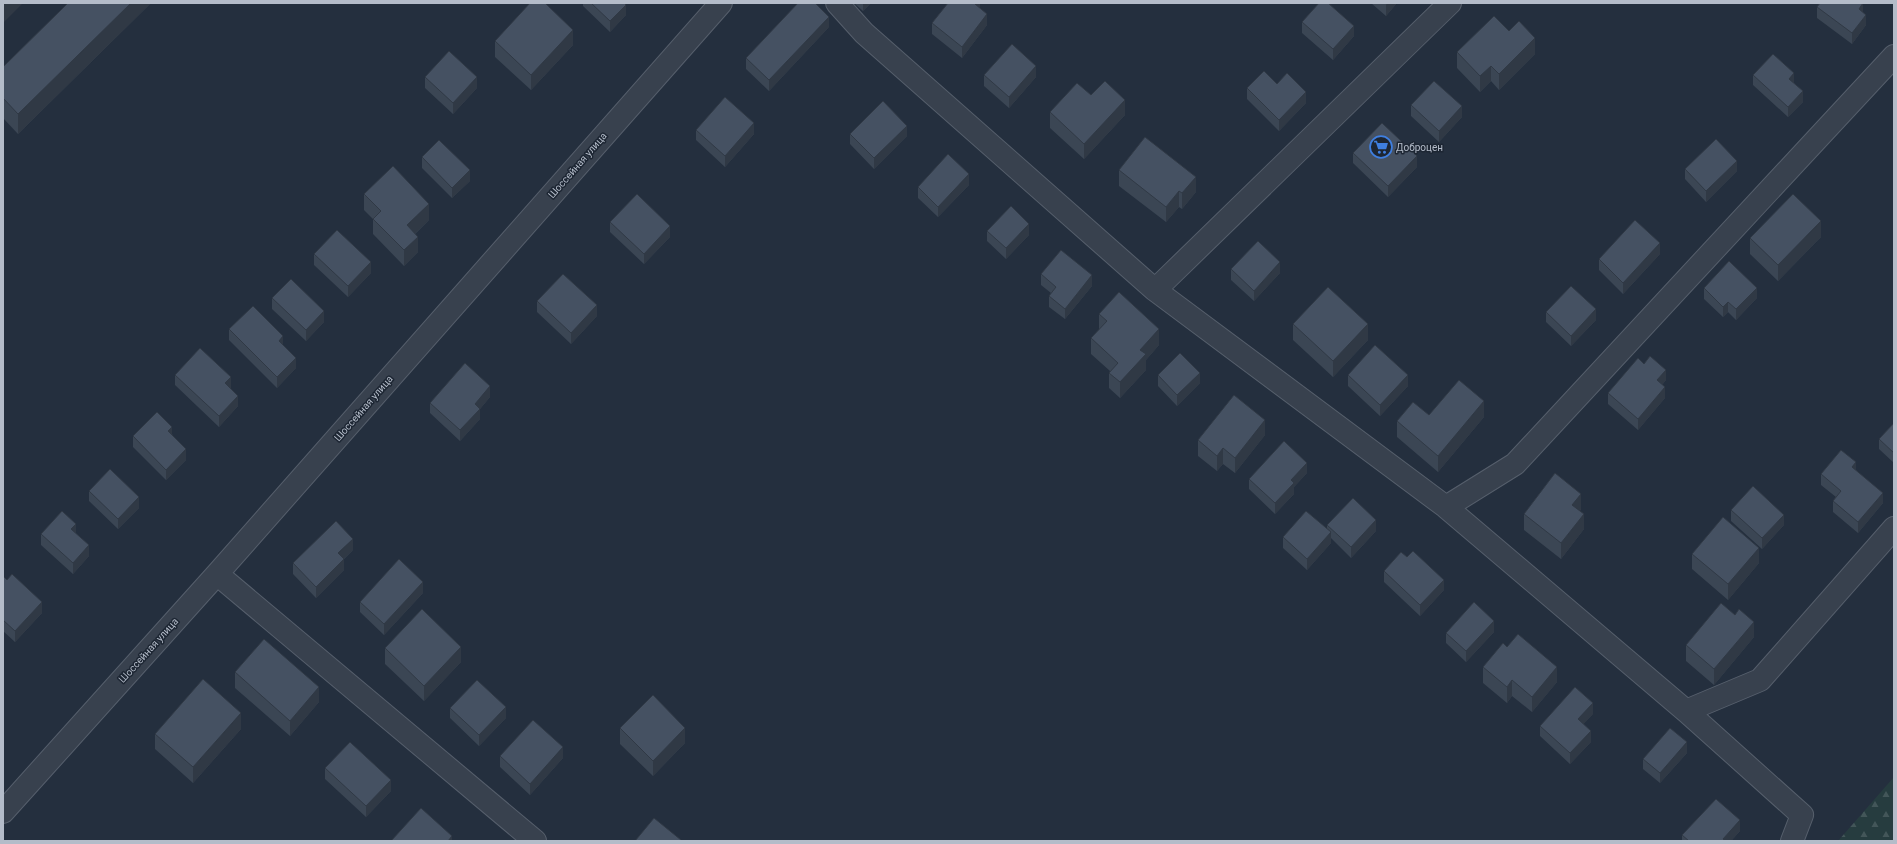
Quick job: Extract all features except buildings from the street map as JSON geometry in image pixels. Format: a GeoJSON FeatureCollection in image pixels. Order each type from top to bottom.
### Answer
{"type":"FeatureCollection","features":[{"type":"Feature","properties":{"kind":"street","name":"Шоссейная улица"},"geometry":{"type":"LineString","coordinates":[[3,812],[217,574],[721,3]]}},
{"type":"Feature","properties":{"kind":"street"},"geometry":{"type":"LineString","coordinates":[[837,3],[864,33],[1155,290],[1446,507],[1686,711],[1802,815],[1792,841]]}},
{"type":"Feature","properties":{"kind":"street"},"geometry":{"type":"LineString","coordinates":[[1155,290],[1450,3]]}},
{"type":"Feature","properties":{"kind":"street"},"geometry":{"type":"LineString","coordinates":[[1446,507],[1515,464],[1894,56]]}},
{"type":"Feature","properties":{"kind":"street"},"geometry":{"type":"LineString","coordinates":[[1686,711],[1760,680],[1894,528]]}},
{"type":"Feature","properties":{"kind":"street"},"geometry":{"type":"LineString","coordinates":[[217,574],[535,841]]}},
{"type":"Feature","properties":{"kind":"green space"},"geometry":{"type":"Polygon","coordinates":[[[1894,777],[1894,841],[1838,841],[1894,777]]]}},
{"type":"Feature","properties":{"kind":"place","name":"Доброцен"},"geometry":{"type":"Point","coordinates":[1381,147]}}]}
